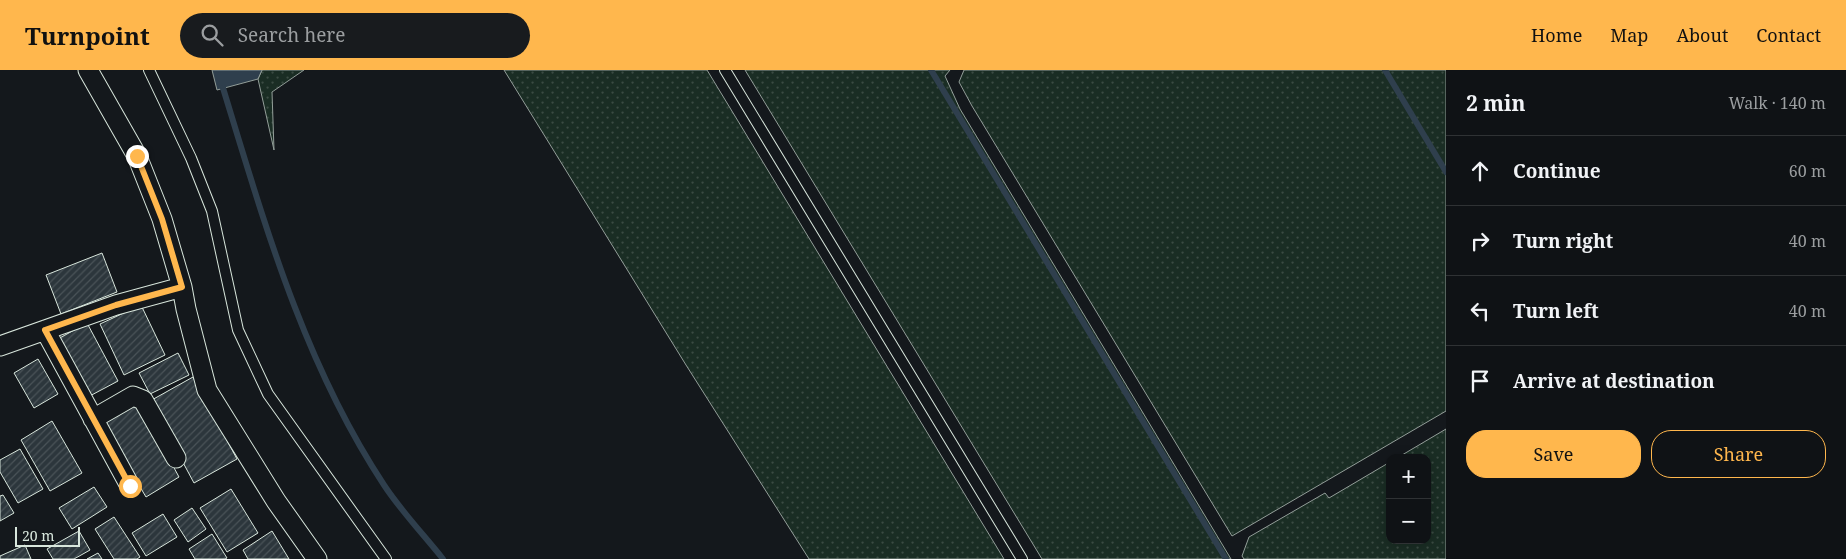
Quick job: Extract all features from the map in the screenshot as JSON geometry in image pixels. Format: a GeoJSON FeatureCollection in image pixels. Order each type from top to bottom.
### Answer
{"type":"FeatureCollection","features":[{"type":"Feature","properties":{"kind":"street"},"geometry":{"type":"LineString","coordinates":[[88,70],[137,156],[162,219],[182,287],[207,390],[276,501],[317,559]]}},
{"type":"Feature","properties":{"kind":"street"},"geometry":{"type":"LineString","coordinates":[[0,346],[116,305],[182,287]]}},
{"type":"Feature","properties":{"kind":"street"},"geometry":{"type":"LineString","coordinates":[[45,330],[130,486]]}},
{"type":"Feature","properties":{"kind":"street"},"geometry":{"type":"LineString","coordinates":[[93,419],[133,396],[139,397],[143,400],[176,458]]}},
{"type":"Feature","properties":{"kind":"lane"},"geometry":{"type":"LineString","coordinates":[[149,70],[191,158],[212,211],[238,330],[268,394],[386,559]]}},
{"type":"Feature","properties":{"kind":"lane"},"geometry":{"type":"LineString","coordinates":[[725,70],[1022,559]]}},
{"type":"Feature","properties":{"kind":"green space"},"geometry":{"type":"Polygon","coordinates":[[[262,70],[304,70],[272,92],[274,150],[258,79],[262,70]]]}},
{"type":"Feature","properties":{"kind":"green space"},"geometry":{"type":"Polygon","coordinates":[[[504,70],[707,70],[1004,559],[809,559],[686,365],[504,70]]]}},
{"type":"Feature","properties":{"kind":"green space"},"geometry":{"type":"Polygon","coordinates":[[[745,70],[950,70],[945,76],[960,109],[1231,559],[1042,559],[745,70]]]}},
{"type":"Feature","properties":{"kind":"green space"},"geometry":{"type":"Polygon","coordinates":[[[964,70],[1446,70],[1446,411],[1232,536],[972,106],[959,82],[964,70]]]}},
{"type":"Feature","properties":{"kind":"green space"},"geometry":{"type":"Polygon","coordinates":[[[1446,429],[1446,559],[1244,559],[1242,556],[1249,537],[1325,493],[1329,498],[1386,464],[1386,544],[1431,544],[1431,454],[1404,454],[1446,429]]]}},
{"type":"Feature","properties":{"kind":"water"},"geometry":{"type":"Polygon","coordinates":[[[212,70],[262,70],[258,79],[217,90],[212,70]]]}},
{"type":"Feature","properties":{"kind":"building"},"geometry":{"type":"Polygon","coordinates":[[[102,253],[117,292],[61,314],[46,275],[102,253]]]}},
{"type":"Feature","properties":{"kind":"building"},"geometry":{"type":"Polygon","coordinates":[[[141,305],[165,355],[124,375],[100,324],[141,305]]]}},
{"type":"Feature","properties":{"kind":"building"},"geometry":{"type":"Polygon","coordinates":[[[87,323],[118,381],[86,398],[56,340],[87,323]]]}},
{"type":"Feature","properties":{"kind":"building"},"geometry":{"type":"Polygon","coordinates":[[[178,353],[189,375],[150,394],[139,373],[178,353]]]}},
{"type":"Feature","properties":{"kind":"building"},"geometry":{"type":"Polygon","coordinates":[[[38,359],[58,394],[34,408],[14,373],[38,359]]]}},
{"type":"Feature","properties":{"kind":"building"},"geometry":{"type":"Polygon","coordinates":[[[193,377],[237,459],[194,483],[150,401],[193,377]]]}},
{"type":"Feature","properties":{"kind":"building"},"geometry":{"type":"Polygon","coordinates":[[[139,403],[179,477],[146,497],[103,424],[139,403]]]}},
{"type":"Feature","properties":{"kind":"building"},"geometry":{"type":"Polygon","coordinates":[[[52,421],[82,473],[50,491],[21,440],[52,421]]]}},
{"type":"Feature","properties":{"kind":"building"},"geometry":{"type":"Polygon","coordinates":[[[20,449],[43,489],[18,503],[0,472],[0,460],[20,449]]]}},
{"type":"Feature","properties":{"kind":"building"},"geometry":{"type":"Polygon","coordinates":[[[94,487],[107,507],[72,529],[59,508],[94,487]]]}},
{"type":"Feature","properties":{"kind":"building"},"geometry":{"type":"Polygon","coordinates":[[[231,489],[258,533],[227,552],[200,508],[231,489]]]}},
{"type":"Feature","properties":{"kind":"building"},"geometry":{"type":"Polygon","coordinates":[[[3,495],[14,513],[0,521],[0,496],[3,495]]]}},
{"type":"Feature","properties":{"kind":"building"},"geometry":{"type":"Polygon","coordinates":[[[192,508],[206,529],[188,542],[174,520],[192,508]]]}},
{"type":"Feature","properties":{"kind":"building"},"geometry":{"type":"Polygon","coordinates":[[[163,514],[177,537],[146,556],[132,533],[163,514]]]}},
{"type":"Feature","properties":{"kind":"building"},"geometry":{"type":"Polygon","coordinates":[[[114,517],[140,557],[137,559],[114,559],[95,529],[114,517]]]}},
{"type":"Feature","properties":{"kind":"building"},"geometry":{"type":"Polygon","coordinates":[[[79,531],[90,550],[74,559],[53,559],[47,549],[79,531]]]}},
{"type":"Feature","properties":{"kind":"building"},"geometry":{"type":"Polygon","coordinates":[[[272,531],[289,559],[248,559],[243,550],[272,531]]]}},
{"type":"Feature","properties":{"kind":"building"},"geometry":{"type":"Polygon","coordinates":[[[212,534],[227,558],[195,559],[189,549],[212,534]]]}},
{"type":"Feature","properties":{"kind":"building"},"geometry":{"type":"Polygon","coordinates":[[[25,545],[31,559],[0,559],[0,556],[25,545]]]}},
{"type":"Feature","properties":{"kind":"building"},"geometry":{"type":"Polygon","coordinates":[[[98,553],[102,559],[87,559],[98,553]]]}},
{"type":"Feature","properties":{"kind":"waterway"},"geometry":{"type":"LineString","coordinates":[[931,70],[1226,559]]}},
{"type":"Feature","properties":{"kind":"waterway"},"geometry":{"type":"LineString","coordinates":[[1385,70],[1446,172]]}},
{"type":"Feature","properties":{"kind":"waterway"},"geometry":{"type":"LineString","coordinates":[[223,88],[271,242],[309,342],[331,391],[356,439],[384,485],[405,514],[443,559]]}},
{"type":"Feature","properties":{"kind":"route"},"geometry":{"type":"LineString","coordinates":[[130,486],[45,330],[116,305],[182,287],[162,219],[137,156]]}}]}
